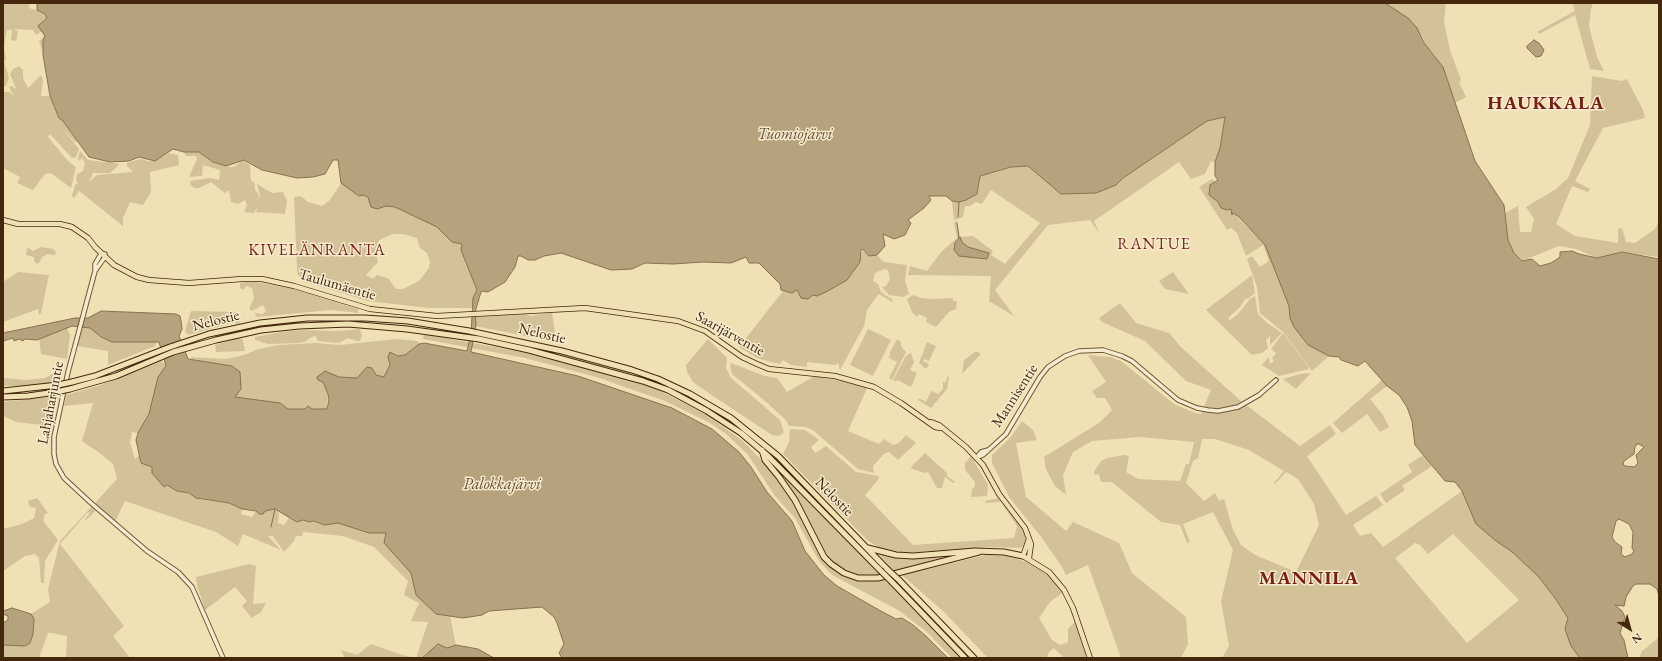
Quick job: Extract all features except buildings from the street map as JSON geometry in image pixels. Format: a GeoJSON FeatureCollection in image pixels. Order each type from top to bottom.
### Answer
{"type":"FeatureCollection","features":[{"type":"Feature","properties":{"kind":"highway","name":"Nelostie"},"geometry":{"type":"LineString","coordinates":[[3,391],[72,382],[101,373],[187,340],[252,325],[314,318],[388,319],[476,332],[562,350],[632,370],[674,386],[709,404],[736,421],[764,444],[867,547],[974,658]]}},
{"type":"Feature","properties":{"kind":"highway","name":"Nelostie"},"geometry":{"type":"LineString","coordinates":[[3,397],[28,396],[70,389],[116,376],[190,347],[229,336],[261,330],[322,325],[348,324],[400,328],[475,339],[572,360],[628,376],[668,390],[720,419],[762,450],[965,658]]}},
{"type":"Feature","properties":{"kind":"highway"},"geometry":{"type":"LineString","coordinates":[[762,450],[765,460],[780,477],[795,500],[824,557],[844,573],[858,578],[878,578],[978,552]]}},
{"type":"Feature","properties":{"kind":"highway"},"geometry":{"type":"LineString","coordinates":[[867,547],[896,555],[908,556],[1000,551],[1023,556]]}},
{"type":"Feature","properties":{"kind":"main road","name":"Taulumäentie"},"geometry":{"type":"LineString","coordinates":[[3,220],[18,224],[66,225],[77,229],[95,243],[104,255],[116,266],[137,277],[160,282],[197,283],[242,279],[262,279],[294,286],[370,308],[437,316],[481,314]]}},
{"type":"Feature","properties":{"kind":"main road","name":"Saarijärventie"},"geometry":{"type":"LineString","coordinates":[[481,314],[585,308],[678,321],[705,331],[742,356],[769,369],[835,376],[865,384],[886,394],[931,422],[937,424],[940,428],[966,447],[983,465],[984,470],[999,494],[1025,528],[1031,544],[1029,558]]}},
{"type":"Feature","properties":{"kind":"main road"},"geometry":{"type":"LineString","coordinates":[[1029,539],[1023,556],[1029,558],[1049,572],[1064,590],[1073,608],[1090,658]]}},
{"type":"Feature","properties":{"kind":"street","name":"Lahjaharjuntie"},"geometry":{"type":"LineString","coordinates":[[104,255],[95,264],[95,271],[78,334],[54,437],[54,454],[56,464],[64,478],[91,503],[147,551],[185,579],[196,593],[224,658]]}},
{"type":"Feature","properties":{"kind":"street","name":"Mannisentie"},"geometry":{"type":"LineString","coordinates":[[978,460],[1006,434],[1044,371],[1054,363],[1079,351],[1103,350],[1122,356],[1132,361],[1178,400],[1197,408],[1208,410],[1218,411],[1238,407],[1259,395],[1276,380]]}},
{"type":"Feature","properties":{"kind":"shaded area"},"geometry":{"type":"Polygon","coordinates":[[[3,3],[30,3],[29,8],[39,11],[60,8],[42,50],[39,41],[45,36],[42,31],[36,35],[33,30],[13,29],[18,31],[16,41],[11,40],[12,30],[7,30],[4,46],[6,60],[4,61],[9,78],[6,86],[3,87],[3,3]]]}},
{"type":"Feature","properties":{"kind":"shaded area"},"geometry":{"type":"Polygon","coordinates":[[[1385,3],[1446,3],[1444,22],[1450,50],[1461,80],[1459,82],[1466,97],[1455,103],[1443,67],[1424,43],[1422,36],[1392,7],[1385,3]]]}},
{"type":"Feature","properties":{"kind":"shaded area"},"geometry":{"type":"Polygon","coordinates":[[[1572,3],[1593,3],[1589,26],[1597,57],[1604,71],[1590,69],[1575,15],[1539,34],[1537,32],[1575,11],[1572,3]]]}},
{"type":"Feature","properties":{"kind":"shaded area"},"geometry":{"type":"Polygon","coordinates":[[[19,66],[23,70],[23,78],[28,88],[41,75],[43,80],[41,96],[50,96],[59,118],[63,121],[77,141],[76,143],[62,128],[79,149],[76,157],[72,158],[50,134],[48,137],[68,161],[76,167],[71,188],[51,173],[45,174],[33,190],[17,183],[20,177],[3,168],[3,92],[10,92],[14,96],[9,87],[13,86],[14,89],[16,88],[10,74],[13,69],[19,66]]]}},
{"type":"Feature","properties":{"kind":"shaded area"},"geometry":{"type":"Polygon","coordinates":[[[1592,76],[1622,81],[1627,79],[1643,110],[1645,118],[1603,128],[1575,181],[1590,189],[1588,192],[1572,186],[1556,224],[1575,236],[1618,243],[1618,229],[1622,228],[1626,242],[1635,243],[1655,229],[1659,221],[1659,257],[1622,252],[1597,258],[1576,249],[1559,246],[1522,261],[1514,253],[1508,240],[1505,213],[1518,206],[1520,232],[1531,232],[1534,219],[1526,207],[1556,189],[1568,178],[1590,125],[1592,76]]]}},
{"type":"Feature","properties":{"kind":"shaded area"},"geometry":{"type":"Polygon","coordinates":[[[1225,117],[1220,148],[1215,162],[1211,161],[1205,174],[1191,179],[1179,162],[1094,221],[1099,233],[1090,220],[1048,225],[995,290],[1014,316],[989,301],[991,276],[908,275],[910,266],[927,271],[941,252],[957,238],[954,222],[957,221],[960,237],[973,236],[993,251],[991,255],[1005,264],[1040,223],[991,190],[982,204],[976,202],[970,206],[965,206],[963,217],[954,220],[952,201],[959,202],[979,189],[980,176],[1011,167],[1028,166],[1061,194],[1096,193],[1116,185],[1123,178],[1207,121],[1225,117]]]}},
{"type":"Feature","properties":{"kind":"shaded area"},"geometry":{"type":"Polygon","coordinates":[[[80,151],[88,160],[120,164],[110,173],[93,173],[89,182],[97,175],[133,172],[127,166],[127,163],[140,159],[155,161],[169,153],[178,155],[179,165],[150,172],[151,192],[143,205],[130,202],[123,218],[123,226],[79,191],[74,198],[72,196],[75,185],[78,183],[76,180],[77,174],[83,171],[85,163],[82,158],[79,161],[78,158],[80,151]]]}},
{"type":"Feature","properties":{"kind":"shaded area"},"geometry":{"type":"Polygon","coordinates":[[[184,152],[199,152],[213,162],[229,167],[234,167],[243,160],[250,165],[251,180],[255,184],[255,190],[259,195],[258,205],[254,213],[244,212],[247,205],[245,200],[238,204],[231,202],[229,190],[225,193],[211,182],[199,188],[194,188],[190,181],[209,178],[219,180],[220,170],[203,165],[202,176],[189,177],[197,159],[196,156],[186,156],[184,152]]]}},
{"type":"Feature","properties":{"kind":"shaded area"},"geometry":{"type":"Polygon","coordinates":[[[344,179],[409,194],[452,242],[462,244],[461,250],[477,290],[473,298],[473,308],[428,308],[368,301],[305,282],[305,279],[298,275],[297,269],[294,197],[301,196],[308,202],[322,206],[329,201],[344,179]],[[393,234],[379,240],[375,250],[378,262],[366,275],[373,279],[377,275],[388,278],[396,289],[403,289],[419,281],[429,268],[430,262],[427,253],[420,248],[417,238],[403,234],[393,234]]]}},
{"type":"Feature","properties":{"kind":"shaded area"},"geometry":{"type":"Polygon","coordinates":[[[1212,179],[1215,182],[1210,185],[1209,195],[1224,208],[1231,209],[1233,213],[1265,245],[1289,306],[1290,318],[1308,345],[1329,356],[1312,371],[1283,332],[1260,313],[1257,287],[1247,259],[1252,256],[1260,267],[1269,261],[1263,245],[1246,256],[1237,233],[1231,228],[1227,230],[1199,187],[1212,179]]]}},
{"type":"Feature","properties":{"kind":"shaded area"},"geometry":{"type":"Polygon","coordinates":[[[257,184],[272,193],[283,192],[287,201],[285,214],[256,212],[260,195],[257,184]]]}},
{"type":"Feature","properties":{"kind":"shaded area"},"geometry":{"type":"Polygon","coordinates":[[[27,247],[33,251],[41,247],[53,249],[56,252],[55,255],[48,254],[42,257],[40,262],[37,264],[34,261],[34,257],[26,255],[27,247]]]}},
{"type":"Feature","properties":{"kind":"shaded area"},"geometry":{"type":"Polygon","coordinates":[[[863,249],[869,256],[877,255],[884,262],[907,265],[905,281],[909,294],[903,297],[889,295],[882,287],[886,286],[890,279],[888,270],[884,269],[875,273],[873,281],[878,284],[881,292],[893,300],[892,302],[879,294],[874,300],[867,310],[864,326],[840,370],[838,363],[835,365],[807,362],[807,367],[791,365],[783,360],[780,364],[757,358],[739,347],[783,291],[797,290],[808,299],[813,295],[847,280],[860,262],[863,249]]]}},
{"type":"Feature","properties":{"kind":"shaded area"},"geometry":{"type":"Polygon","coordinates":[[[18,272],[49,275],[41,313],[39,315],[38,309],[3,322],[3,282],[18,272]]]}},
{"type":"Feature","properties":{"kind":"shaded area"},"geometry":{"type":"Polygon","coordinates":[[[1173,272],[1189,294],[1165,289],[1159,281],[1173,272]]]}},
{"type":"Feature","properties":{"kind":"shaded area"},"geometry":{"type":"Polygon","coordinates":[[[1252,275],[1255,293],[1248,299],[1246,298],[1240,307],[1228,318],[1230,320],[1238,314],[1250,299],[1255,296],[1258,314],[1266,322],[1282,333],[1270,345],[1270,336],[1266,340],[1268,348],[1262,353],[1252,355],[1206,310],[1252,275]]]}},
{"type":"Feature","properties":{"kind":"shaded area"},"geometry":{"type":"Polygon","coordinates":[[[252,281],[293,289],[323,298],[358,309],[358,313],[331,310],[256,317],[255,313],[263,314],[266,311],[263,305],[252,311],[249,309],[254,298],[252,288],[246,286],[244,290],[240,288],[240,283],[252,281]]]}},
{"type":"Feature","properties":{"kind":"shaded area"},"geometry":{"type":"Polygon","coordinates":[[[913,295],[921,298],[932,299],[953,298],[953,301],[957,301],[956,309],[949,312],[936,327],[926,322],[927,318],[919,314],[917,317],[912,312],[907,299],[913,295]]]}},
{"type":"Feature","properties":{"kind":"shaded area"},"geometry":{"type":"Polygon","coordinates":[[[1120,303],[1136,323],[1169,333],[1182,348],[1241,401],[1300,446],[1330,425],[1336,434],[1307,456],[1346,515],[1376,496],[1383,505],[1353,525],[1360,536],[1371,533],[1383,547],[1462,491],[1476,524],[1496,541],[1511,551],[1538,576],[1555,598],[1568,618],[1571,646],[1580,658],[1222,658],[1229,646],[1221,601],[1233,550],[1213,512],[1183,524],[1190,542],[1187,543],[1180,525],[1161,522],[1112,482],[1101,482],[1099,474],[1094,475],[1095,470],[1101,461],[1107,458],[1124,455],[1129,456],[1126,472],[1138,479],[1180,481],[1186,464],[1189,464],[1194,442],[1140,437],[1092,441],[1073,452],[1063,475],[1066,495],[1055,486],[1046,469],[1044,457],[1099,423],[1112,410],[1105,398],[1097,398],[1092,391],[1106,382],[1088,355],[1110,357],[1121,361],[1174,404],[1195,413],[1201,414],[1211,390],[1186,381],[1145,341],[1102,322],[1099,318],[1120,303]],[[1202,439],[1198,458],[1193,461],[1186,483],[1204,501],[1215,493],[1219,501],[1224,499],[1233,530],[1241,545],[1255,555],[1296,572],[1319,525],[1314,504],[1298,479],[1286,472],[1275,484],[1274,483],[1284,471],[1249,450],[1215,439],[1202,439]],[[1453,534],[1428,554],[1420,545],[1415,543],[1395,558],[1467,643],[1519,600],[1453,534]]]}},
{"type":"Feature","properties":{"kind":"shaded area"},"geometry":{"type":"Polygon","coordinates":[[[191,311],[237,312],[240,323],[236,324],[235,322],[188,335],[185,331],[191,311]]]}},
{"type":"Feature","properties":{"kind":"shaded area"},"geometry":{"type":"Polygon","coordinates":[[[552,312],[556,342],[475,326],[475,317],[525,314],[531,316],[552,312]]]}},
{"type":"Feature","properties":{"kind":"shaded area"},"geometry":{"type":"Polygon","coordinates":[[[83,327],[91,328],[100,337],[112,342],[157,341],[155,346],[108,365],[108,351],[77,346],[83,327]]]}},
{"type":"Feature","properties":{"kind":"shaded area"},"geometry":{"type":"Polygon","coordinates":[[[67,328],[70,335],[67,359],[41,354],[39,338],[67,328]]]}},
{"type":"Feature","properties":{"kind":"shaded area"},"geometry":{"type":"Polygon","coordinates":[[[360,329],[362,336],[360,341],[348,338],[339,343],[318,341],[315,335],[304,342],[297,343],[268,344],[255,340],[255,337],[281,332],[302,330],[338,331],[360,329]]]}},
{"type":"Feature","properties":{"kind":"shaded area"},"geometry":{"type":"Polygon","coordinates":[[[868,329],[891,340],[873,376],[850,365],[868,329]]]}},
{"type":"Feature","properties":{"kind":"shaded area"},"geometry":{"type":"Polygon","coordinates":[[[1283,333],[1309,369],[1279,376],[1262,365],[1269,357],[1270,364],[1274,361],[1272,358],[1276,353],[1271,349],[1283,333]]]}},
{"type":"Feature","properties":{"kind":"shaded area"},"geometry":{"type":"Polygon","coordinates":[[[424,334],[527,353],[598,371],[655,388],[705,414],[743,441],[766,465],[793,501],[823,557],[858,580],[869,581],[884,579],[960,658],[952,658],[927,632],[898,610],[832,575],[819,561],[795,518],[775,496],[748,455],[725,433],[710,423],[665,401],[596,377],[525,358],[423,339],[424,334]]]}},
{"type":"Feature","properties":{"kind":"shaded area"},"geometry":{"type":"Polygon","coordinates":[[[239,338],[243,340],[245,351],[216,352],[215,345],[239,338]]]}},
{"type":"Feature","properties":{"kind":"shaded area"},"geometry":{"type":"Polygon","coordinates":[[[396,339],[418,341],[419,344],[405,355],[398,356],[393,352],[388,357],[390,365],[384,377],[376,375],[372,368],[357,378],[339,377],[318,380],[323,382],[328,394],[327,409],[288,409],[223,414],[199,361],[191,359],[191,357],[226,359],[244,355],[258,349],[279,345],[316,343],[340,345],[396,339]]]}},
{"type":"Feature","properties":{"kind":"shaded area"},"geometry":{"type":"Polygon","coordinates":[[[708,339],[727,358],[726,368],[731,378],[780,420],[784,433],[778,436],[772,435],[693,382],[687,372],[686,365],[708,339]]]}},
{"type":"Feature","properties":{"kind":"shaded area"},"geometry":{"type":"Polygon","coordinates":[[[897,339],[901,342],[901,346],[906,352],[892,380],[889,378],[897,362],[889,358],[890,352],[897,339]]]}},
{"type":"Feature","properties":{"kind":"shaded area"},"geometry":{"type":"Polygon","coordinates":[[[927,342],[936,346],[929,361],[924,359],[923,361],[929,364],[926,369],[919,363],[927,342]]]}},
{"type":"Feature","properties":{"kind":"shaded area"},"geometry":{"type":"Polygon","coordinates":[[[976,351],[981,354],[962,374],[964,360],[976,351]]]}},
{"type":"Feature","properties":{"kind":"shaded area"},"geometry":{"type":"Polygon","coordinates":[[[911,353],[914,362],[910,370],[917,373],[911,387],[897,380],[896,382],[893,380],[906,356],[911,353]]]}},
{"type":"Feature","properties":{"kind":"shaded area"},"geometry":{"type":"Polygon","coordinates":[[[162,361],[190,398],[192,403],[187,410],[181,412],[151,406],[149,414],[138,433],[132,432],[130,442],[135,459],[139,455],[141,463],[152,467],[152,473],[164,487],[167,485],[203,500],[229,503],[242,509],[241,514],[252,517],[256,511],[262,514],[265,511],[275,509],[278,511],[278,523],[284,525],[289,518],[297,522],[303,520],[322,524],[320,519],[316,517],[316,512],[313,516],[309,515],[308,519],[301,512],[300,516],[295,512],[290,515],[289,513],[296,501],[324,508],[352,511],[369,516],[398,536],[406,552],[417,556],[432,577],[440,580],[450,593],[453,590],[450,587],[451,582],[456,582],[457,586],[461,587],[461,592],[467,590],[469,595],[476,593],[481,600],[493,600],[508,604],[513,603],[517,607],[516,609],[489,611],[482,615],[463,618],[450,616],[456,645],[478,649],[494,658],[432,658],[427,652],[422,658],[416,658],[428,622],[411,621],[419,603],[404,595],[408,581],[374,547],[343,536],[303,532],[302,536],[296,536],[294,541],[284,552],[273,536],[268,536],[281,550],[243,534],[238,546],[216,532],[125,501],[115,522],[99,507],[86,520],[85,519],[90,513],[88,512],[60,544],[124,626],[113,636],[130,658],[66,658],[67,636],[48,633],[39,658],[3,658],[3,645],[20,646],[30,643],[33,634],[34,619],[31,614],[50,602],[48,589],[60,541],[117,479],[113,464],[82,441],[93,403],[64,406],[66,395],[101,385],[162,361]],[[329,515],[330,524],[338,523],[358,529],[361,527],[358,519],[354,520],[351,524],[348,518],[341,519],[338,516],[334,518],[329,515]]]}},
{"type":"Feature","properties":{"kind":"shaded area"},"geometry":{"type":"Polygon","coordinates":[[[731,363],[765,376],[777,378],[787,392],[815,376],[843,381],[867,388],[848,431],[879,444],[884,439],[893,445],[899,443],[906,435],[916,443],[898,460],[889,452],[884,454],[873,466],[874,473],[858,469],[814,431],[806,427],[789,426],[786,420],[732,374],[730,366],[731,363]]]}},
{"type":"Feature","properties":{"kind":"shaded area"},"geometry":{"type":"Polygon","coordinates":[[[56,372],[62,373],[61,381],[31,386],[3,386],[3,378],[26,380],[45,378],[56,372]]]}},
{"type":"Feature","properties":{"kind":"shaded area"},"geometry":{"type":"Polygon","coordinates":[[[1311,373],[1296,389],[1283,379],[1300,374],[1311,373]]]}},
{"type":"Feature","properties":{"kind":"shaded area"},"geometry":{"type":"Polygon","coordinates":[[[948,376],[947,389],[931,408],[918,400],[919,398],[926,402],[931,391],[938,394],[943,389],[943,382],[945,383],[948,376]]]}},
{"type":"Feature","properties":{"kind":"shaded area"},"geometry":{"type":"Polygon","coordinates":[[[1382,380],[1387,386],[1370,399],[1383,415],[1389,427],[1380,432],[1367,414],[1342,433],[1333,423],[1382,380]]]}},
{"type":"Feature","properties":{"kind":"shaded area"},"geometry":{"type":"Polygon","coordinates":[[[58,397],[50,426],[16,422],[3,416],[3,402],[58,397]]]}},
{"type":"Feature","properties":{"kind":"shaded area"},"geometry":{"type":"Polygon","coordinates":[[[1022,421],[1033,430],[1037,440],[1016,443],[1026,497],[1066,531],[1073,522],[1119,543],[1132,573],[1186,617],[1188,644],[1181,658],[1121,658],[1088,565],[1066,575],[1042,538],[1009,497],[992,463],[992,455],[1011,437],[1022,421]]]}},
{"type":"Feature","properties":{"kind":"shaded area"},"geometry":{"type":"Polygon","coordinates":[[[790,429],[805,430],[819,440],[811,447],[815,453],[826,446],[856,472],[879,476],[878,480],[865,495],[913,545],[1014,538],[1017,526],[1001,502],[985,503],[985,501],[998,498],[1024,530],[1026,542],[1021,548],[989,547],[906,553],[880,548],[867,540],[783,454],[789,442],[790,429]]]}},
{"type":"Feature","properties":{"kind":"shaded area"},"geometry":{"type":"Polygon","coordinates":[[[925,453],[948,474],[946,475],[955,482],[953,483],[945,477],[942,488],[937,488],[928,472],[925,473],[912,469],[911,467],[925,453]]]}},
{"type":"Feature","properties":{"kind":"shaded area"},"geometry":{"type":"Polygon","coordinates":[[[1423,455],[1432,466],[1402,486],[1405,490],[1386,503],[1380,494],[1412,472],[1408,465],[1423,455]]]}},
{"type":"Feature","properties":{"kind":"shaded area"},"geometry":{"type":"Polygon","coordinates":[[[971,456],[988,485],[987,496],[971,497],[975,482],[965,470],[965,463],[971,456]]]}},
{"type":"Feature","properties":{"kind":"shaded area"},"geometry":{"type":"Polygon","coordinates":[[[769,461],[881,576],[868,577],[852,575],[839,568],[826,556],[769,461]]]}},
{"type":"Feature","properties":{"kind":"shaded area"},"geometry":{"type":"Polygon","coordinates":[[[37,498],[48,513],[44,515],[44,522],[58,540],[45,561],[44,583],[41,583],[39,558],[35,554],[25,556],[3,571],[3,529],[22,524],[34,518],[36,508],[30,507],[28,501],[37,498]]]}},
{"type":"Feature","properties":{"kind":"shaded area"},"geometry":{"type":"Polygon","coordinates":[[[877,552],[884,554],[975,553],[895,572],[877,552]]]}},
{"type":"Feature","properties":{"kind":"shaded area"},"geometry":{"type":"Polygon","coordinates":[[[986,555],[1008,556],[1027,562],[1051,577],[1063,592],[1050,602],[1039,618],[1052,640],[1060,645],[1068,642],[1068,629],[1075,622],[1087,658],[1064,658],[1054,648],[1048,653],[1047,658],[988,658],[943,611],[902,575],[986,555]]]}},
{"type":"Feature","properties":{"kind":"shaded area"},"geometry":{"type":"Polygon","coordinates":[[[249,564],[256,566],[253,604],[266,603],[261,612],[252,618],[242,606],[247,601],[235,587],[205,610],[196,577],[249,564]]]}},
{"type":"Feature","properties":{"kind":"shaded area"},"geometry":{"type":"Polygon","coordinates":[[[1659,634],[1659,658],[1639,658],[1642,651],[1657,639],[1659,634]]]}},
{"type":"Feature","properties":{"kind":"shaded area"},"geometry":{"type":"Polygon","coordinates":[[[371,644],[415,658],[345,658],[341,650],[357,655],[371,644]]]}},
{"type":"Feature","properties":{"kind":"water","name":"Tuomiojärvi"},"geometry":{"type":"Polygon","coordinates":[[[37,3],[1385,3],[1408,18],[1417,28],[1424,43],[1443,67],[1475,161],[1504,205],[1508,240],[1514,253],[1522,261],[1532,259],[1540,266],[1551,263],[1560,257],[1560,252],[1572,251],[1597,258],[1622,252],[1659,259],[1659,596],[1657,589],[1650,584],[1636,584],[1626,597],[1624,606],[1615,605],[1622,611],[1625,617],[1620,633],[1624,640],[1628,658],[1580,658],[1571,646],[1565,629],[1568,618],[1538,576],[1511,551],[1496,541],[1476,524],[1462,491],[1455,482],[1445,481],[1415,445],[1412,421],[1407,407],[1399,395],[1387,386],[1365,361],[1358,366],[1341,360],[1339,357],[1329,356],[1308,345],[1294,327],[1290,318],[1289,306],[1265,245],[1239,217],[1233,213],[1232,215],[1231,209],[1227,210],[1221,208],[1218,202],[1209,195],[1210,185],[1218,180],[1215,176],[1215,162],[1220,148],[1225,117],[1207,121],[1123,178],[1116,185],[1096,193],[1061,194],[1028,166],[1011,167],[980,176],[977,194],[966,200],[959,202],[952,201],[946,196],[929,196],[931,200],[924,208],[908,220],[911,223],[905,235],[894,239],[883,234],[885,246],[877,255],[869,256],[863,249],[861,250],[860,262],[847,280],[826,292],[817,296],[813,295],[808,299],[801,298],[797,290],[792,293],[781,290],[780,284],[759,263],[749,263],[746,257],[731,263],[645,263],[632,269],[611,270],[561,253],[544,256],[535,260],[528,260],[518,256],[515,267],[505,282],[488,292],[481,292],[475,312],[476,325],[471,352],[578,376],[672,408],[712,429],[739,452],[751,467],[767,492],[792,521],[805,551],[824,575],[837,586],[879,610],[896,619],[902,618],[913,625],[948,658],[562,658],[559,653],[564,644],[557,623],[554,617],[542,607],[489,611],[482,615],[463,618],[436,614],[416,595],[411,573],[384,543],[386,533],[369,533],[338,523],[325,525],[313,521],[310,522],[303,520],[297,522],[275,509],[259,514],[256,511],[242,509],[229,503],[196,498],[189,493],[177,491],[167,485],[164,487],[152,473],[152,467],[141,463],[136,440],[138,433],[149,414],[158,377],[166,366],[159,342],[112,342],[101,337],[90,328],[72,326],[37,340],[25,339],[23,341],[19,339],[14,341],[13,338],[3,341],[3,333],[75,318],[88,318],[101,311],[176,314],[180,316],[182,329],[179,336],[188,359],[232,366],[240,372],[241,389],[235,397],[280,403],[288,409],[305,409],[308,406],[312,409],[327,409],[329,400],[328,394],[323,382],[318,380],[317,377],[325,371],[339,377],[357,378],[367,367],[372,368],[376,375],[384,377],[390,365],[388,357],[390,352],[398,356],[405,355],[419,344],[424,343],[467,351],[471,334],[473,298],[477,290],[461,250],[462,244],[452,242],[437,227],[395,207],[386,206],[377,209],[371,207],[368,197],[363,195],[359,196],[341,183],[338,160],[333,160],[325,174],[313,177],[297,178],[262,170],[244,160],[226,166],[213,162],[199,152],[184,152],[173,149],[155,161],[139,157],[129,161],[110,162],[89,157],[63,121],[59,118],[50,96],[43,55],[43,40],[45,36],[38,26],[47,18],[45,14],[37,10],[37,3]],[[1637,444],[1634,454],[1624,461],[1623,464],[1625,466],[1634,467],[1638,463],[1636,455],[1644,447],[1637,444]],[[1619,519],[1616,521],[1612,537],[1615,542],[1622,547],[1621,554],[1625,557],[1632,554],[1634,551],[1632,548],[1633,532],[1629,524],[1619,519]]]}},
{"type":"Feature","properties":{"kind":"water"},"geometry":{"type":"Polygon","coordinates":[[[1534,40],[1539,43],[1544,50],[1541,56],[1536,57],[1527,48],[1527,46],[1534,40]]]}},
{"type":"Feature","properties":{"kind":"water"},"geometry":{"type":"Polygon","coordinates":[[[960,237],[962,242],[968,247],[989,253],[987,259],[959,256],[954,250],[955,243],[960,237]]]}},
{"type":"Feature","properties":{"kind":"water"},"geometry":{"type":"Polygon","coordinates":[[[12,608],[31,614],[34,619],[33,634],[30,643],[25,646],[3,645],[3,623],[8,620],[8,616],[3,614],[3,611],[12,608]]]}},
{"type":"Feature","properties":{"kind":"water"},"geometry":{"type":"Polygon","coordinates":[[[438,644],[447,648],[456,645],[478,649],[494,658],[422,658],[438,644]]]}},
{"type":"Feature","properties":{"kind":"waterway"},"geometry":{"type":"LineString","coordinates":[[958,217],[959,202]]}},
{"type":"Feature","properties":{"kind":"waterway"},"geometry":{"type":"LineString","coordinates":[[957,223],[959,238]]}},
{"type":"Feature","properties":{"kind":"waterway"},"geometry":{"type":"LineString","coordinates":[[271,527],[275,509]]}},
{"type":"Feature","properties":{"kind":"district","name":"HAUKKALA"},"geometry":{"type":"Point","coordinates":[1546,104]}},
{"type":"Feature","properties":{"kind":"district","name":"RANTUE"},"geometry":{"type":"Point","coordinates":[1154,245]}},
{"type":"Feature","properties":{"kind":"district","name":"KIVELÄNRANTA"},"geometry":{"type":"Point","coordinates":[317,251]}},
{"type":"Feature","properties":{"kind":"district","name":"MANNILA"},"geometry":{"type":"Point","coordinates":[1309,579]}},
{"type":"Feature","properties":{"kind":"water label","name":"Palokkajärvi"},"geometry":{"type":"Point","coordinates":[502,485]}}]}
